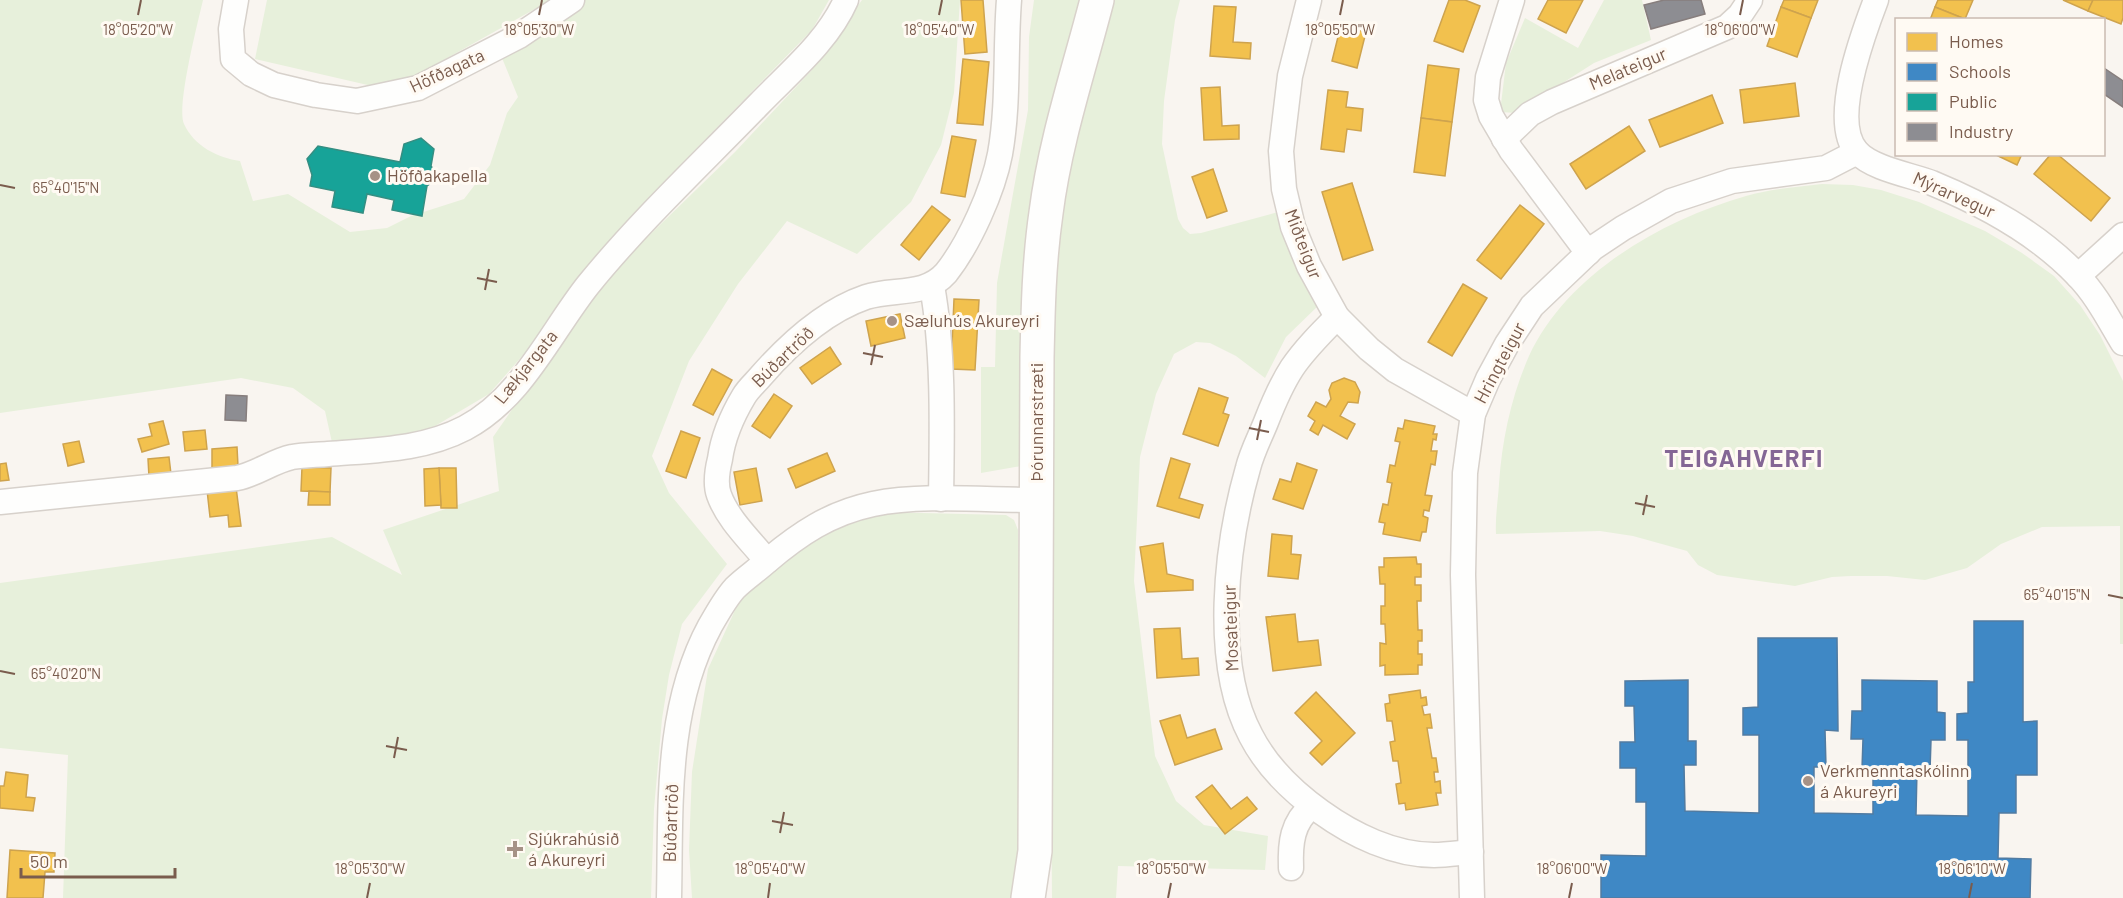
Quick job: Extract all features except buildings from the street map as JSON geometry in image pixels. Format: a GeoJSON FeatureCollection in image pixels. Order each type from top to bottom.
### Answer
{"type":"FeatureCollection","features":[{"type":"Feature","properties":{"kind":"street","name":"Höfðagata"},"geometry":{"type":"LineString","coordinates":[[236,0],[231,28],[233,59],[251,74],[274,85],[316,95],[357,101],[418,88],[519,36],[572,0]]}},
{"type":"Feature","properties":{"kind":"street","name":"Lækjargata"},"geometry":{"type":"LineString","coordinates":[[0,502],[237,478],[294,457],[403,447],[436,440],[467,427],[498,404],[518,382],[588,285],[640,227],[812,50],[840,14],[846,0]]}},
{"type":"Feature","properties":{"kind":"street"},"geometry":{"type":"LineString","coordinates":[[941,499],[942,438],[936,310],[932,286],[945,274],[969,240],[987,197],[1000,155],[1009,0]]}},
{"type":"Feature","properties":{"kind":"street","name":"Þórunnarstræti"},"geometry":{"type":"LineString","coordinates":[[1028,898],[1035,852],[1039,298],[1046,213],[1058,147],[1097,0]]}},
{"type":"Feature","properties":{"kind":"street","name":"Miðteigur"},"geometry":{"type":"LineString","coordinates":[[1309,0],[1290,76],[1281,151],[1284,189],[1293,227],[1309,266],[1337,317],[1369,349],[1395,370],[1473,414]]}},
{"type":"Feature","properties":{"kind":"street"},"geometry":{"type":"LineString","coordinates":[[1512,0],[1488,77],[1486,100],[1491,116],[1504,139],[1588,253]]}},
{"type":"Feature","properties":{"kind":"street","name":"Melateigur"},"geometry":{"type":"LineString","coordinates":[[1504,139],[1530,114],[1552,102],[1726,27],[1740,15],[1750,0]]}},
{"type":"Feature","properties":{"kind":"street"},"geometry":{"type":"LineString","coordinates":[[1857,152],[1847,133],[1847,107],[1858,49],[1876,0]]}},
{"type":"Feature","properties":{"kind":"street","name":"Hringteigur"},"geometry":{"type":"LineString","coordinates":[[1472,898],[1463,575],[1465,473],[1473,414],[1488,379],[1532,306],[1588,253],[1623,228],[1671,201],[1732,181],[1826,168],[1857,152]]}},
{"type":"Feature","properties":{"kind":"street","name":"Mýrarvegur"},"geometry":{"type":"LineString","coordinates":[[1857,152],[1871,162],[1924,180],[1995,212],[2036,240],[2078,276],[2123,343]]}},
{"type":"Feature","properties":{"kind":"street"},"geometry":{"type":"LineString","coordinates":[[2078,276],[2123,235]]}},
{"type":"Feature","properties":{"kind":"street","name":"Búðartröð"},"geometry":{"type":"LineString","coordinates":[[767,561],[733,519],[719,495],[717,475],[723,438],[745,394],[777,358],[820,322],[840,309],[867,297],[932,286]]}},
{"type":"Feature","properties":{"kind":"street","name":"Mosateigur"},"geometry":{"type":"LineString","coordinates":[[1337,317],[1292,368],[1270,411],[1248,466],[1234,523],[1227,611],[1228,658],[1236,696],[1250,735],[1271,766],[1294,792],[1336,823],[1363,838],[1399,850],[1433,855],[1470,852]]}},
{"type":"Feature","properties":{"kind":"street","name":"Búðartröð"},"geometry":{"type":"LineString","coordinates":[[669,898],[672,774],[676,734],[683,699],[701,644],[717,614],[735,588],[788,543],[832,516],[874,504],[941,499],[1036,500]]}},
{"type":"Feature","properties":{"kind":"street"},"geometry":{"type":"LineString","coordinates":[[1290,868],[1290,842],[1296,825],[1303,813],[1312,806]]}},
{"type":"Feature","properties":{"kind":"street","name":"Þórunnarstræti"},"geometry":{"type":"LineString","coordinates":[[1035,852],[1042,898]]}},
{"type":"Feature","properties":{"kind":"green space"},"geometry":{"type":"Polygon","coordinates":[[[0,0],[203,0],[183,101],[182,115],[188,132],[200,145],[215,154],[240,161],[253,201],[288,194],[350,232],[387,228],[411,216],[464,199],[490,165],[507,113],[518,97],[502,58],[545,33],[573,10],[581,0],[829,0],[812,30],[655,191],[553,321],[489,394],[425,432],[333,447],[325,411],[293,388],[241,378],[0,413],[0,0]]]}},
{"type":"Feature","properties":{"kind":"green space"},"geometry":{"type":"Polygon","coordinates":[[[267,0],[551,0],[406,81],[372,86],[255,59],[267,0]]]}},
{"type":"Feature","properties":{"kind":"green space"},"geometry":{"type":"Polygon","coordinates":[[[862,0],[960,0],[954,93],[941,145],[911,202],[857,254],[787,221],[738,284],[689,361],[652,456],[669,493],[727,564],[682,624],[669,675],[662,719],[654,809],[651,898],[63,898],[68,755],[0,748],[0,583],[332,537],[402,575],[383,530],[499,491],[493,437],[536,375],[575,325],[594,289],[735,152],[811,71],[862,0]]]}},
{"type":"Feature","properties":{"kind":"green space"},"geometry":{"type":"Polygon","coordinates":[[[1034,0],[1079,0],[1046,148],[1021,466],[981,473],[981,367],[995,367],[997,283],[1028,110],[1029,37],[1034,0]]]}},
{"type":"Feature","properties":{"kind":"green space"},"geometry":{"type":"Polygon","coordinates":[[[1110,0],[1180,0],[1175,20],[1164,101],[1162,144],[1178,219],[1183,228],[1190,234],[1201,233],[1278,212],[1320,304],[1286,337],[1265,378],[1236,356],[1210,343],[1196,342],[1174,354],[1156,394],[1140,457],[1134,581],[1155,756],[1176,801],[1204,825],[1268,836],[1265,870],[1118,866],[1116,898],[1052,898],[1047,297],[1055,224],[1110,0]]]}},
{"type":"Feature","properties":{"kind":"green space"},"geometry":{"type":"Polygon","coordinates":[[[1604,0],[1642,0],[1651,40],[1594,63],[1516,113],[1500,112],[1506,63],[1525,18],[1578,48],[1604,0]]]}},
{"type":"Feature","properties":{"kind":"green space"},"geometry":{"type":"Polygon","coordinates":[[[1822,184],[1853,185],[1881,190],[1919,202],[1985,231],[2054,276],[2080,305],[2100,335],[2123,381],[2123,644],[2120,644],[2120,526],[2042,527],[2001,544],[1967,568],[1925,580],[1887,576],[1851,576],[1832,577],[1795,586],[1717,575],[1698,565],[1687,551],[1633,536],[1600,531],[1496,534],[1502,451],[1517,387],[1529,356],[1546,327],[1567,300],[1620,254],[1682,220],[1714,206],[1746,196],[1784,188],[1822,184]]]}},
{"type":"Feature","properties":{"kind":"green space"},"geometry":{"type":"Polygon","coordinates":[[[879,512],[1006,515],[1014,520],[1018,530],[1024,816],[1017,898],[692,898],[689,850],[692,772],[708,669],[736,608],[750,589],[827,529],[879,512]]]}},
{"type":"Feature","properties":{"kind":"place","name":"Höfðakapella"},"geometry":{"type":"Point","coordinates":[375,176]}},
{"type":"Feature","properties":{"kind":"place","name":"Sæluhús Akureyri"},"geometry":{"type":"Point","coordinates":[892,321]}},
{"type":"Feature","properties":{"kind":"place","name":"Verkmenntaskólinn á Akureyri"},"geometry":{"type":"Point","coordinates":[1808,781]}},
{"type":"Feature","properties":{"kind":"place","name":"Sjúkrahúsið á Akureyri"},"geometry":{"type":"Point","coordinates":[515,849]}},
{"type":"Feature","properties":{"kind":"district","name":"TEIGAHVERFI"},"geometry":{"type":"Point","coordinates":[1744,459]}}]}
